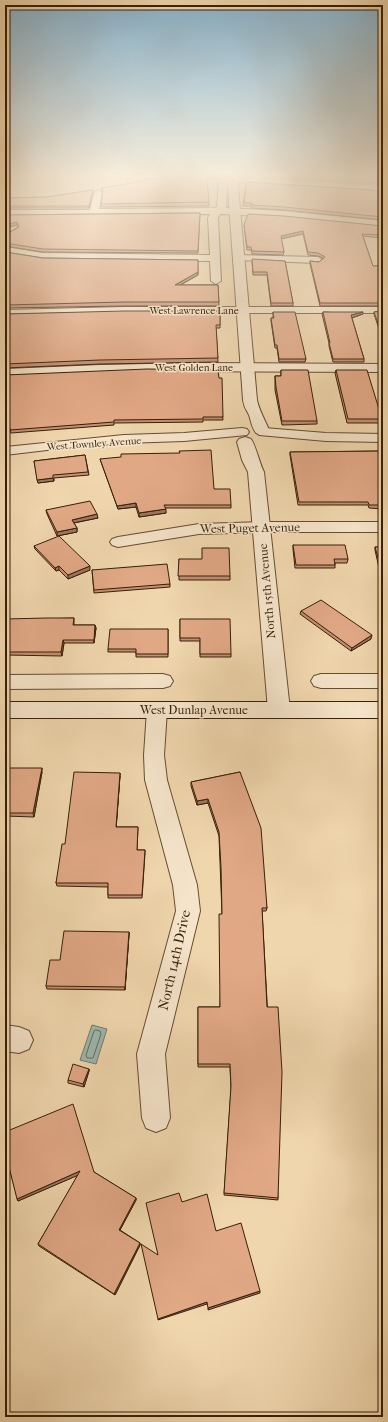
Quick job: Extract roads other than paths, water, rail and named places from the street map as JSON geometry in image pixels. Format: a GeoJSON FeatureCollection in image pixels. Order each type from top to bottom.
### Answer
{"type":"FeatureCollection","features":[{"type":"Feature","properties":{"kind":"street"},"geometry":{"type":"LineString","coordinates":[[214,241],[216,281]]}},
{"type":"Feature","properties":{"kind":"street","name":"North 15th Avenue"},"geometry":{"type":"LineString","coordinates":[[237,241],[250,407],[247,414],[243,437],[250,460],[256,472],[279,710]]}},
{"type":"Feature","properties":{"kind":"street"},"geometry":{"type":"LineString","coordinates":[[5,250],[43,256],[69,257],[215,258]]}},
{"type":"Feature","properties":{"kind":"street"},"geometry":{"type":"LineString","coordinates":[[238,258],[318,260]]}},
{"type":"Feature","properties":{"kind":"street","name":"West Lawrence Lane"},"geometry":{"type":"LineString","coordinates":[[5,313],[124,310],[383,310]]}},
{"type":"Feature","properties":{"kind":"street","name":"West Golden Lane"},"geometry":{"type":"LineString","coordinates":[[5,373],[113,368],[383,368]]}},
{"type":"Feature","properties":{"kind":"street","name":"North 15th Avenue"},"geometry":{"type":"LineString","coordinates":[[250,407],[256,414],[263,440],[261,460],[256,472]]}},
{"type":"Feature","properties":{"kind":"street"},"geometry":{"type":"LineString","coordinates":[[243,437],[252,430],[263,440],[309,440],[326,437],[383,438]]}},
{"type":"Feature","properties":{"kind":"street","name":"West Townley Avenue"},"geometry":{"type":"LineString","coordinates":[[5,451],[86,442],[184,437],[243,437]]}},
{"type":"Feature","properties":{"kind":"street","name":"West Puget Avenue"},"geometry":{"type":"LineString","coordinates":[[118,542],[199,529],[261,527],[383,527]]}},
{"type":"Feature","properties":{"kind":"street"},"geometry":{"type":"LineString","coordinates":[[5,682],[163,681]]}},
{"type":"Feature","properties":{"kind":"street"},"geometry":{"type":"LineString","coordinates":[[321,681],[383,681]]}},
{"type":"Feature","properties":{"kind":"street","name":"West Dunlap Avenue"},"geometry":{"type":"LineString","coordinates":[[5,710],[383,710]]}},
{"type":"Feature","properties":{"kind":"street","name":"North 14th Drive"},"geometry":{"type":"LineString","coordinates":[[156,1118],[151,1054],[188,911],[185,885],[156,780],[154,755],[157,710]]}},
{"type":"Feature","properties":{"kind":"water"},"geometry":{"type":"Polygon","coordinates":[[[92,1025],[107,1029],[96,1064],[80,1060],[92,1025]]]}}]}
